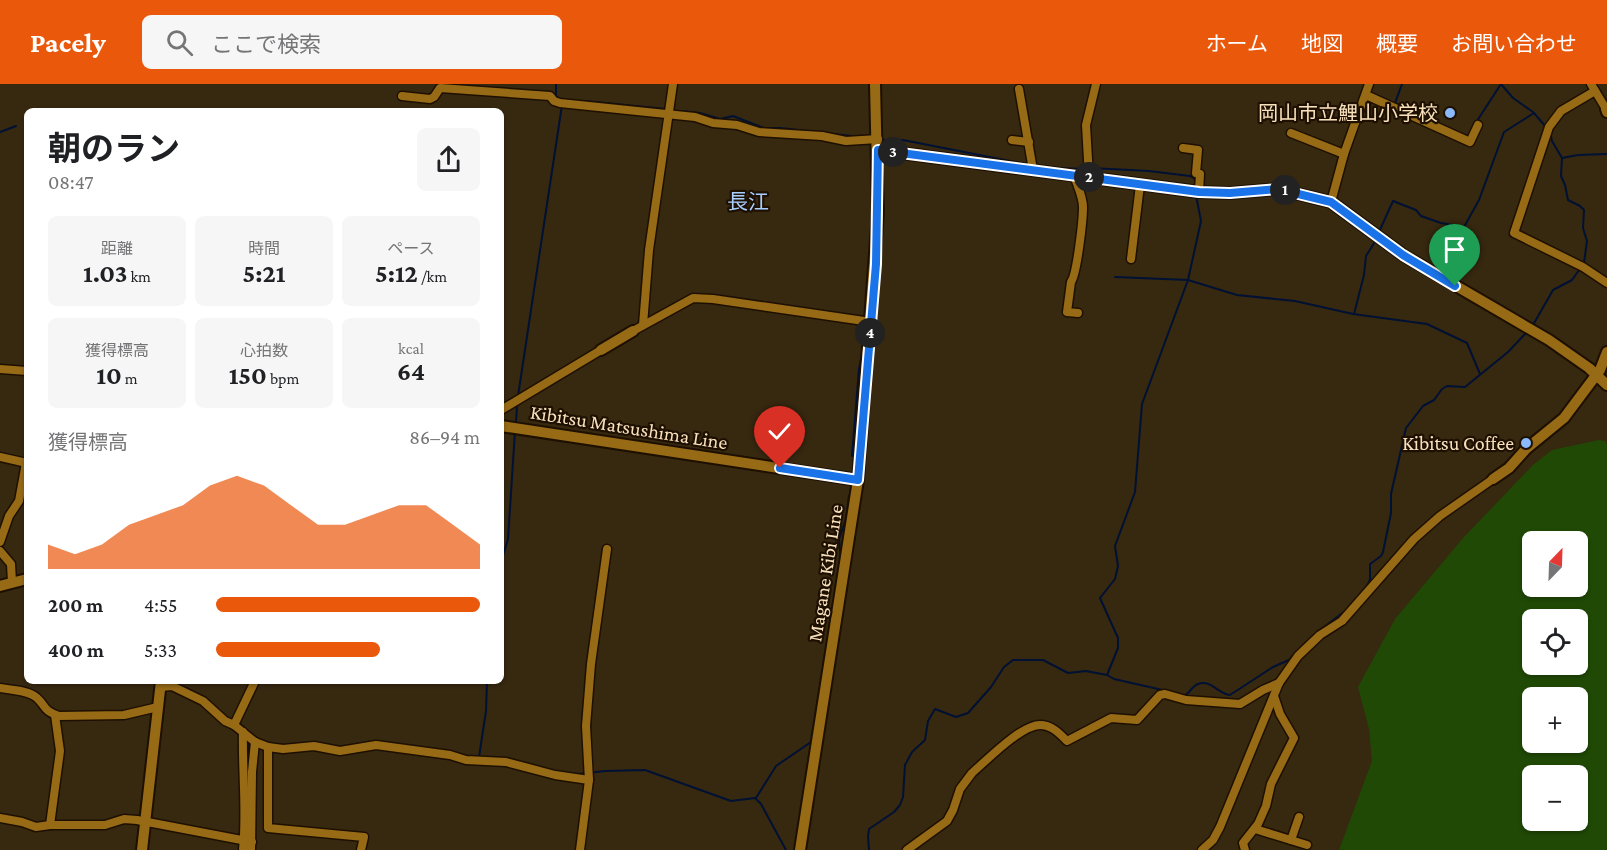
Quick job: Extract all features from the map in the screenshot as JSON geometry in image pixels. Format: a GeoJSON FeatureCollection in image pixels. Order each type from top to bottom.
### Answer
{"type":"FeatureCollection","features":[{"type":"Feature","properties":{"kind":"main road","name":"Magane Kibi Line"},"geometry":{"type":"LineString","coordinates":[[800,850],[858,480],[878,213],[875,84]]}},
{"type":"Feature","properties":{"kind":"main road"},"geometry":{"type":"LineString","coordinates":[[878,144],[1140,185],[1230,193],[1278,189],[1331,202],[1403,255],[1529,328],[1596,374],[1607,385]]}},
{"type":"Feature","properties":{"kind":"main road"},"geometry":{"type":"LineString","coordinates":[[601,350],[638,328]]}},
{"type":"Feature","properties":{"kind":"main road"},"geometry":{"type":"LineString","coordinates":[[1493,479],[1509,468],[1526,449],[1564,418],[1600,370],[1607,352]]}},
{"type":"Feature","properties":{"kind":"main road","name":"Kibitsu Matsushima Line"},"geometry":{"type":"LineString","coordinates":[[504,426],[858,480]]}},
{"type":"Feature","properties":{"kind":"main road"},"geometry":{"type":"LineString","coordinates":[[0,586],[24,580]]}},
{"type":"Feature","properties":{"kind":"main road"},"geometry":{"type":"LineString","coordinates":[[142,850],[161,684]]}},
{"type":"Feature","properties":{"kind":"street"},"geometry":{"type":"LineString","coordinates":[[638,328],[673,84]]}},
{"type":"Feature","properties":{"kind":"street"},"geometry":{"type":"LineString","coordinates":[[1089,177],[1086,125],[1096,84]]}},
{"type":"Feature","properties":{"kind":"street"},"geometry":{"type":"LineString","coordinates":[[1331,202],[1344,154],[1369,84]]}},
{"type":"Feature","properties":{"kind":"street"},"geometry":{"type":"LineString","coordinates":[[1606,111],[1593,87],[1566,107],[1554,120],[1514,233],[1568,259],[1607,283]]}},
{"type":"Feature","properties":{"kind":"street"},"geometry":{"type":"LineString","coordinates":[[402,96],[430,99],[440,88],[550,96],[554,101],[560,103],[695,117],[759,132],[822,136],[878,144]]}},
{"type":"Feature","properties":{"kind":"street"},"geometry":{"type":"LineString","coordinates":[[1019,89],[1033,170]]}},
{"type":"Feature","properties":{"kind":"street"},"geometry":{"type":"LineString","coordinates":[[1366,95],[1470,142],[1478,125]]}},
{"type":"Feature","properties":{"kind":"street"},"geometry":{"type":"LineString","coordinates":[[1291,133],[1344,154]]}},
{"type":"Feature","properties":{"kind":"street"},"geometry":{"type":"LineString","coordinates":[[1012,140],[1029,142]]}},
{"type":"Feature","properties":{"kind":"street"},"geometry":{"type":"LineString","coordinates":[[1183,148],[1198,150],[1196,172],[1200,174],[1199,192]]}},
{"type":"Feature","properties":{"kind":"street"},"geometry":{"type":"LineString","coordinates":[[1074,175],[1083,205],[1076,264],[1067,312],[1078,313]]}},
{"type":"Feature","properties":{"kind":"street"},"geometry":{"type":"LineString","coordinates":[[1131,259],[1140,185]]}},
{"type":"Feature","properties":{"kind":"street"},"geometry":{"type":"LineString","coordinates":[[1071,282],[1082,284]]}},
{"type":"Feature","properties":{"kind":"street"},"geometry":{"type":"LineString","coordinates":[[638,328],[693,298],[871,322]]}},
{"type":"Feature","properties":{"kind":"street"},"geometry":{"type":"LineString","coordinates":[[504,408],[601,350]]}},
{"type":"Feature","properties":{"kind":"street"},"geometry":{"type":"LineString","coordinates":[[0,369],[24,371]]}},
{"type":"Feature","properties":{"kind":"street"},"geometry":{"type":"LineString","coordinates":[[0,457],[24,463]]}},
{"type":"Feature","properties":{"kind":"street"},"geometry":{"type":"LineString","coordinates":[[0,542],[9,516],[19,501],[24,474]]}},
{"type":"Feature","properties":{"kind":"street"},"geometry":{"type":"LineString","coordinates":[[1202,850],[1213,840],[1220,827],[1279,683],[1298,656],[1320,635],[1349,615],[1414,540],[1448,509],[1493,479]]}},
{"type":"Feature","properties":{"kind":"street"},"geometry":{"type":"LineString","coordinates":[[580,850],[587,777],[586,726],[590,675],[606,549]]}},
{"type":"Feature","properties":{"kind":"street"},"geometry":{"type":"LineString","coordinates":[[0,551],[11,564],[12,582]]}},
{"type":"Feature","properties":{"kind":"street"},"geometry":{"type":"LineString","coordinates":[[907,850],[947,821],[960,789],[972,772],[1028,728],[1046,726],[1059,733],[1067,741],[1111,718],[1137,720],[1160,695],[1165,694],[1186,700],[1240,704],[1279,683]]}},
{"type":"Feature","properties":{"kind":"street"},"geometry":{"type":"LineString","coordinates":[[161,684],[172,686],[203,700],[225,720],[235,723],[250,738],[268,747],[283,749],[314,746],[340,751],[376,745],[450,755],[466,760],[506,762],[530,770],[587,777]]}},
{"type":"Feature","properties":{"kind":"street"},"geometry":{"type":"LineString","coordinates":[[235,723],[254,684]]}},
{"type":"Feature","properties":{"kind":"street"},"geometry":{"type":"LineString","coordinates":[[0,688],[37,698],[42,706],[54,715],[66,717],[124,715],[158,707]]}},
{"type":"Feature","properties":{"kind":"street"},"geometry":{"type":"LineString","coordinates":[[1245,850],[1243,843],[1255,828],[1266,806],[1271,784],[1294,738],[1276,706],[1274,696]]}},
{"type":"Feature","properties":{"kind":"street"},"geometry":{"type":"LineString","coordinates":[[50,825],[60,751],[54,715]]}},
{"type":"Feature","properties":{"kind":"street"},"geometry":{"type":"LineString","coordinates":[[248,846],[252,772],[250,738]]}},
{"type":"Feature","properties":{"kind":"street"},"geometry":{"type":"LineString","coordinates":[[248,846],[243,762],[250,738]]}},
{"type":"Feature","properties":{"kind":"street"},"geometry":{"type":"LineString","coordinates":[[268,747],[268,828],[364,837],[361,850]]}},
{"type":"Feature","properties":{"kind":"street"},"geometry":{"type":"LineString","coordinates":[[1291,840],[1299,817]]}},
{"type":"Feature","properties":{"kind":"street"},"geometry":{"type":"LineString","coordinates":[[0,818],[36,827],[105,825],[124,819],[146,821],[248,846]]}},
{"type":"Feature","properties":{"kind":"street"},"geometry":{"type":"LineString","coordinates":[[1255,828],[1307,845]]}},
{"type":"Feature","properties":{"kind":"green space"},"geometry":{"type":"Polygon","coordinates":[[[1599,440],[1607,444],[1607,850],[1339,850],[1372,761],[1369,729],[1358,687],[1395,619],[1464,537],[1533,465],[1552,450],[1599,440]]]}},
{"type":"Feature","properties":{"kind":"waterway"},"geometry":{"type":"LineString","coordinates":[[556,84],[558,98]]}},
{"type":"Feature","properties":{"kind":"waterway"},"geometry":{"type":"LineString","coordinates":[[1402,84],[1395,103],[1415,113]]}},
{"type":"Feature","properties":{"kind":"waterway"},"geometry":{"type":"LineString","coordinates":[[1475,124],[1501,84],[1513,98],[1533,112]]}},
{"type":"Feature","properties":{"kind":"waterway"},"geometry":{"type":"LineString","coordinates":[[585,101],[666,109]]}},
{"type":"Feature","properties":{"kind":"waterway"},"geometry":{"type":"LineString","coordinates":[[518,396],[562,105]]}},
{"type":"Feature","properties":{"kind":"waterway"},"geometry":{"type":"LineString","coordinates":[[680,111],[700,113],[720,119],[733,116],[764,128],[852,136]]}},
{"type":"Feature","properties":{"kind":"waterway"},"geometry":{"type":"LineString","coordinates":[[1379,232],[1393,201],[1416,210],[1421,216],[1441,223],[1464,227],[1479,200],[1504,132],[1534,113],[1546,127]]}},
{"type":"Feature","properties":{"kind":"waterway"},"geometry":{"type":"LineString","coordinates":[[0,132],[16,126]]}},
{"type":"Feature","properties":{"kind":"waterway"},"geometry":{"type":"LineString","coordinates":[[1550,132],[1552,141],[1562,158]]}},
{"type":"Feature","properties":{"kind":"waterway"},"geometry":{"type":"LineString","coordinates":[[884,140],[903,140],[1020,163]]}},
{"type":"Feature","properties":{"kind":"waterway"},"geometry":{"type":"LineString","coordinates":[[1533,325],[1553,290],[1572,280],[1584,263],[1587,241],[1583,228],[1584,210],[1568,200],[1561,176],[1562,158],[1607,154]]}},
{"type":"Feature","properties":{"kind":"waterway"},"geometry":{"type":"LineString","coordinates":[[1056,168],[1086,169]]}},
{"type":"Feature","properties":{"kind":"waterway"},"geometry":{"type":"LineString","coordinates":[[1091,168],[1190,176],[1196,182]]}},
{"type":"Feature","properties":{"kind":"waterway"},"geometry":{"type":"LineString","coordinates":[[869,850],[869,829],[894,812],[900,805],[903,797],[905,765],[912,752],[925,740],[928,721],[935,709],[956,717],[968,713],[991,687],[1004,667],[1013,660],[1043,660],[1068,673],[1086,671],[1107,675],[1118,648],[1118,638],[1100,598],[1115,579],[1118,566],[1115,546],[1135,492],[1142,404],[1188,280],[1201,221],[1196,195]]}},
{"type":"Feature","properties":{"kind":"waterway"},"geometry":{"type":"LineString","coordinates":[[1354,314],[1364,275],[1366,256],[1376,240]]}},
{"type":"Feature","properties":{"kind":"waterway"},"geometry":{"type":"LineString","coordinates":[[1115,277],[1188,280],[1237,295],[1295,301],[1353,314],[1427,324],[1467,343],[1480,374]]}},
{"type":"Feature","properties":{"kind":"waterway"},"geometry":{"type":"LineString","coordinates":[[1365,590],[1370,580],[1370,564],[1383,552],[1391,513],[1391,494],[1406,428],[1423,406],[1434,400],[1442,389],[1447,386],[1465,387],[1508,352],[1527,332]]}},
{"type":"Feature","properties":{"kind":"waterway"},"geometry":{"type":"LineString","coordinates":[[852,456],[859,369],[863,349]]}},
{"type":"Feature","properties":{"kind":"waterway"},"geometry":{"type":"LineString","coordinates":[[516,423],[517,405]]}},
{"type":"Feature","properties":{"kind":"waterway"},"geometry":{"type":"LineString","coordinates":[[504,552],[508,539],[515,431]]}},
{"type":"Feature","properties":{"kind":"waterway"},"geometry":{"type":"LineString","coordinates":[[756,798],[776,766],[811,742],[841,560],[839,539],[846,519],[849,496]]}},
{"type":"Feature","properties":{"kind":"waterway"},"geometry":{"type":"LineString","coordinates":[[1319,631],[1345,611]]}},
{"type":"Feature","properties":{"kind":"waterway"},"geometry":{"type":"LineString","coordinates":[[1184,696],[1196,685],[1203,683],[1230,695],[1273,667],[1289,660],[1314,635]]}},
{"type":"Feature","properties":{"kind":"waterway"},"geometry":{"type":"LineString","coordinates":[[1107,675],[1114,679],[1167,691]]}},
{"type":"Feature","properties":{"kind":"waterway"},"geometry":{"type":"LineString","coordinates":[[479,757],[486,711],[487,684]]}},
{"type":"Feature","properties":{"kind":"waterway"},"geometry":{"type":"LineString","coordinates":[[239,723],[257,739]]}},
{"type":"Feature","properties":{"kind":"waterway"},"geometry":{"type":"LineString","coordinates":[[249,742],[249,766]]}},
{"type":"Feature","properties":{"kind":"waterway"},"geometry":{"type":"LineString","coordinates":[[578,774],[645,770],[731,801],[755,798],[761,804],[786,850]]}},
{"type":"Feature","properties":{"kind":"place","name":"岡山市立鯉山小学校"},"geometry":{"type":"Point","coordinates":[1450,113]}},
{"type":"Feature","properties":{"kind":"place","name":"Kibitsu Coffee"},"geometry":{"type":"Point","coordinates":[1526,443]}},
{"type":"Feature","properties":{"kind":"district","name":"長江"},"geometry":{"type":"Point","coordinates":[748,202]}},
{"type":"Feature","properties":{"kind":"route"},"geometry":{"type":"LineString","coordinates":[[780,468],[858,480],[876,264],[878,150],[1199,192],[1230,193],[1278,189],[1337,205],[1403,255],[1455,286]]}}]}
